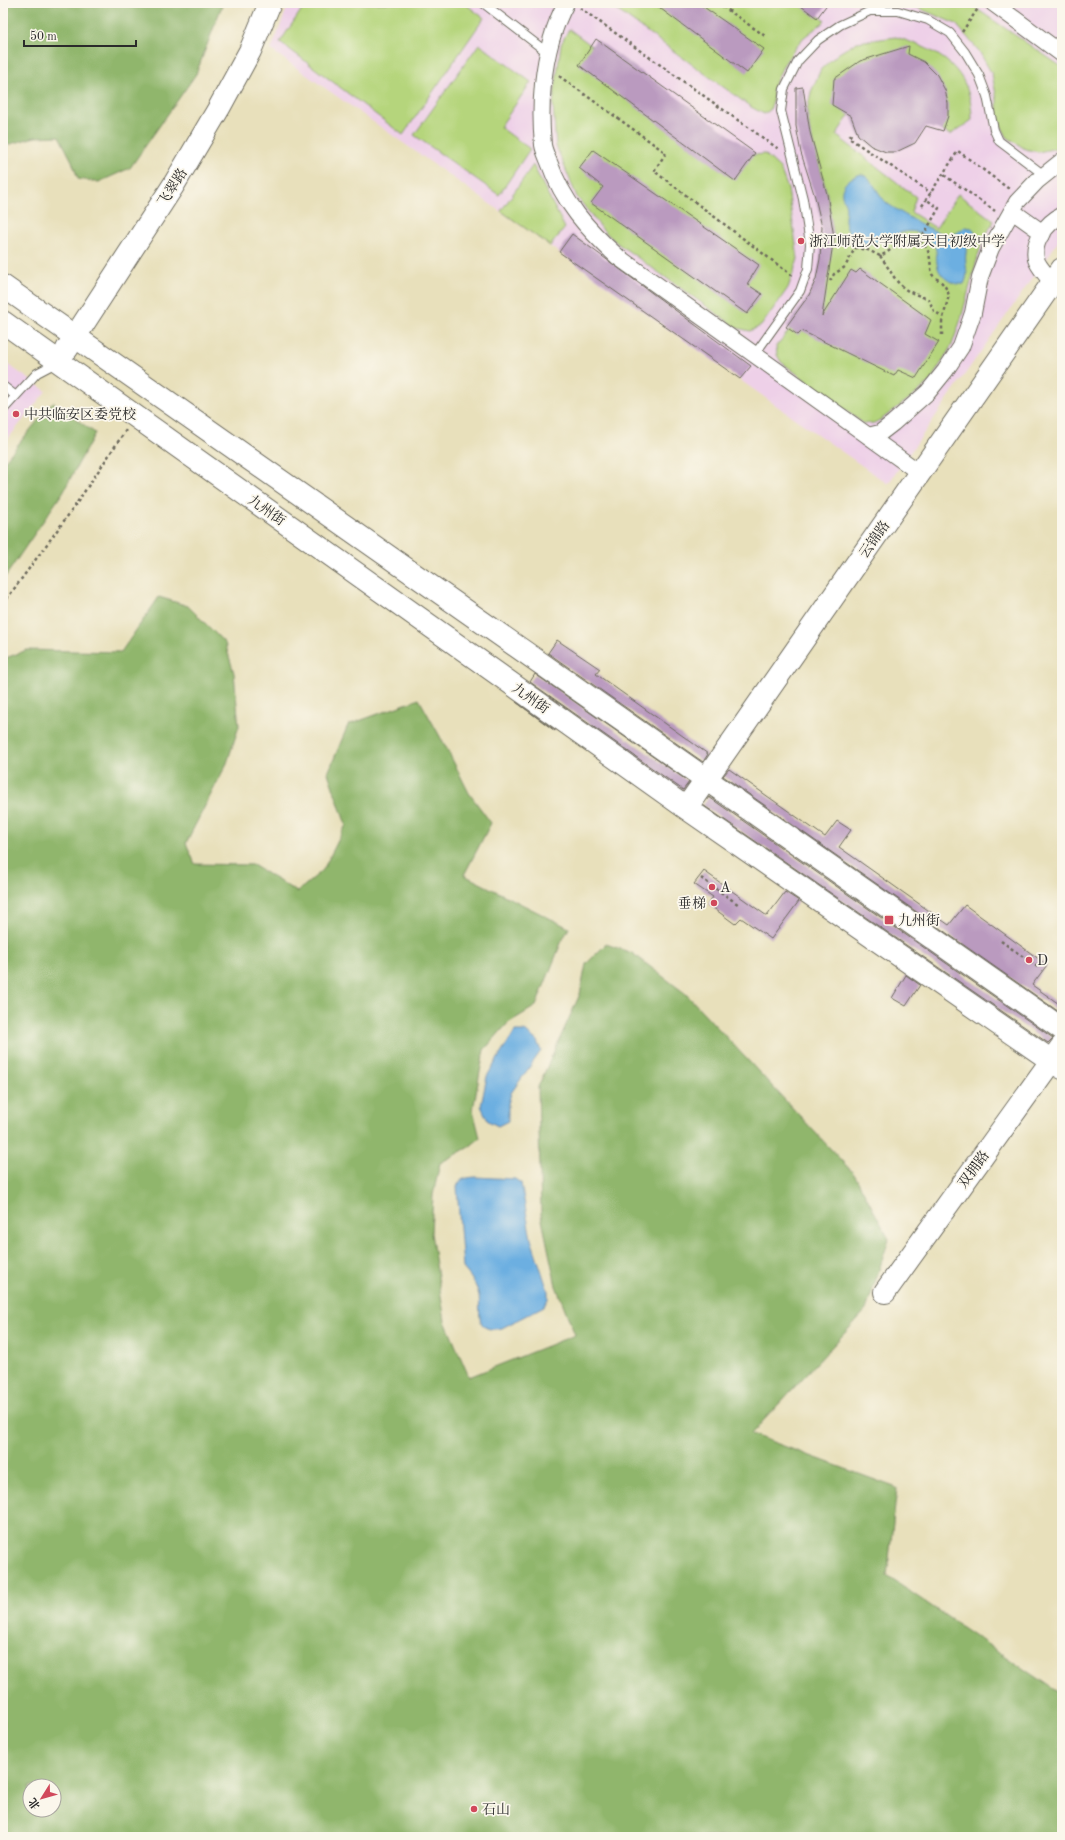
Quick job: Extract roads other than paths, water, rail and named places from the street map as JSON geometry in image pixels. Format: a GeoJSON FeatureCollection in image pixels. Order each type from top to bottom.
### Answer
{"type":"FeatureCollection","features":[{"type":"Feature","properties":{"kind":"main road","name":"飞翠路"},"geometry":{"type":"LineString","coordinates":[[58,362],[76,337],[173,186],[219,108],[250,51],[270,3]]}},
{"type":"Feature","properties":{"kind":"main road","name":"云锦路"},"geometry":{"type":"LineString","coordinates":[[686,808],[1057,276]]}},
{"type":"Feature","properties":{"kind":"main road"},"geometry":{"type":"LineString","coordinates":[[3,286],[1062,1029]]}},
{"type":"Feature","properties":{"kind":"main road","name":"九州街"},"geometry":{"type":"LineString","coordinates":[[3,322],[686,808],[1058,1058]]}},
{"type":"Feature","properties":{"kind":"main road","name":"双拥路"},"geometry":{"type":"LineString","coordinates":[[884,1292],[1058,1058]]}},
{"type":"Feature","properties":{"kind":"street"},"geometry":{"type":"LineString","coordinates":[[993,3],[1062,54]]}},
{"type":"Feature","properties":{"kind":"street"},"geometry":{"type":"LineString","coordinates":[[572,5],[555,23],[546,59],[541,108],[544,146],[555,179],[574,210],[593,234],[618,257],[920,473]]}},
{"type":"Feature","properties":{"kind":"street"},"geometry":{"type":"LineString","coordinates":[[868,436],[880,433],[928,392],[961,347],[973,312],[980,278],[991,248],[1009,215],[1021,197],[1044,175],[1062,161]]}},
{"type":"Feature","properties":{"kind":"street"},"geometry":{"type":"LineString","coordinates":[[1009,215],[1043,233]]}},
{"type":"Feature","properties":{"kind":"street"},"geometry":{"type":"LineString","coordinates":[[1057,276],[1036,260],[1036,245],[1047,226],[1062,215]]}},
{"type":"Feature","properties":{"kind":"street"},"geometry":{"type":"LineString","coordinates":[[887,450],[887,438],[893,423]]}},
{"type":"Feature","properties":{"kind":"lane"},"geometry":{"type":"LineString","coordinates":[[483,3],[546,59]]}},
{"type":"Feature","properties":{"kind":"lane"},"geometry":{"type":"LineString","coordinates":[[755,354],[800,291],[808,269],[810,244],[803,199],[781,112],[784,89],[798,62],[818,40],[840,25],[870,11],[898,11],[928,20],[950,33],[979,75],[987,96],[994,130],[999,141],[1044,175]]}},
{"type":"Feature","properties":{"kind":"lane"},"geometry":{"type":"LineString","coordinates":[[3,410],[37,373],[58,362]]}},
{"type":"Feature","properties":{"kind":"lane"},"geometry":{"type":"LineString","coordinates":[[3,386],[16,396]]}},
{"type":"Feature","properties":{"kind":"water"},"geometry":{"type":"Polygon","coordinates":[[[862,174],[873,184],[888,204],[937,232],[949,235],[958,232],[965,227],[972,228],[975,233],[967,250],[967,276],[964,284],[956,284],[942,275],[938,268],[936,250],[933,243],[925,236],[917,232],[909,231],[870,243],[858,242],[852,237],[847,229],[845,221],[846,206],[842,192],[848,181],[862,174]]]}},
{"type":"Feature","properties":{"kind":"water"},"geometry":{"type":"Polygon","coordinates":[[[515,1031],[525,1031],[537,1041],[541,1051],[511,1093],[508,1104],[508,1121],[498,1126],[488,1121],[481,1106],[487,1076],[515,1031]]]}},
{"type":"Feature","properties":{"kind":"water"},"geometry":{"type":"Polygon","coordinates":[[[475,1177],[515,1179],[521,1183],[531,1239],[548,1291],[548,1299],[544,1306],[502,1328],[493,1329],[487,1328],[483,1325],[480,1316],[477,1288],[463,1268],[457,1187],[462,1180],[475,1177]]]}},
{"type":"Feature","properties":{"kind":"place","name":"浙江师范大学附属天目初级中学"},"geometry":{"type":"Point","coordinates":[801,241]}},
{"type":"Feature","properties":{"kind":"place","name":"中共临安区委党校"},"geometry":{"type":"Point","coordinates":[16,414]}},
{"type":"Feature","properties":{"kind":"place","name":"A"},"geometry":{"type":"Point","coordinates":[712,887]}},
{"type":"Feature","properties":{"kind":"place","name":"垂梯"},"geometry":{"type":"Point","coordinates":[714,903]}},
{"type":"Feature","properties":{"kind":"place","name":"九州街"},"geometry":{"type":"Point","coordinates":[889,920]}},
{"type":"Feature","properties":{"kind":"place","name":"D"},"geometry":{"type":"Point","coordinates":[1029,960]}},
{"type":"Feature","properties":{"kind":"place","name":"石山"},"geometry":{"type":"Point","coordinates":[474,1809]}}]}
